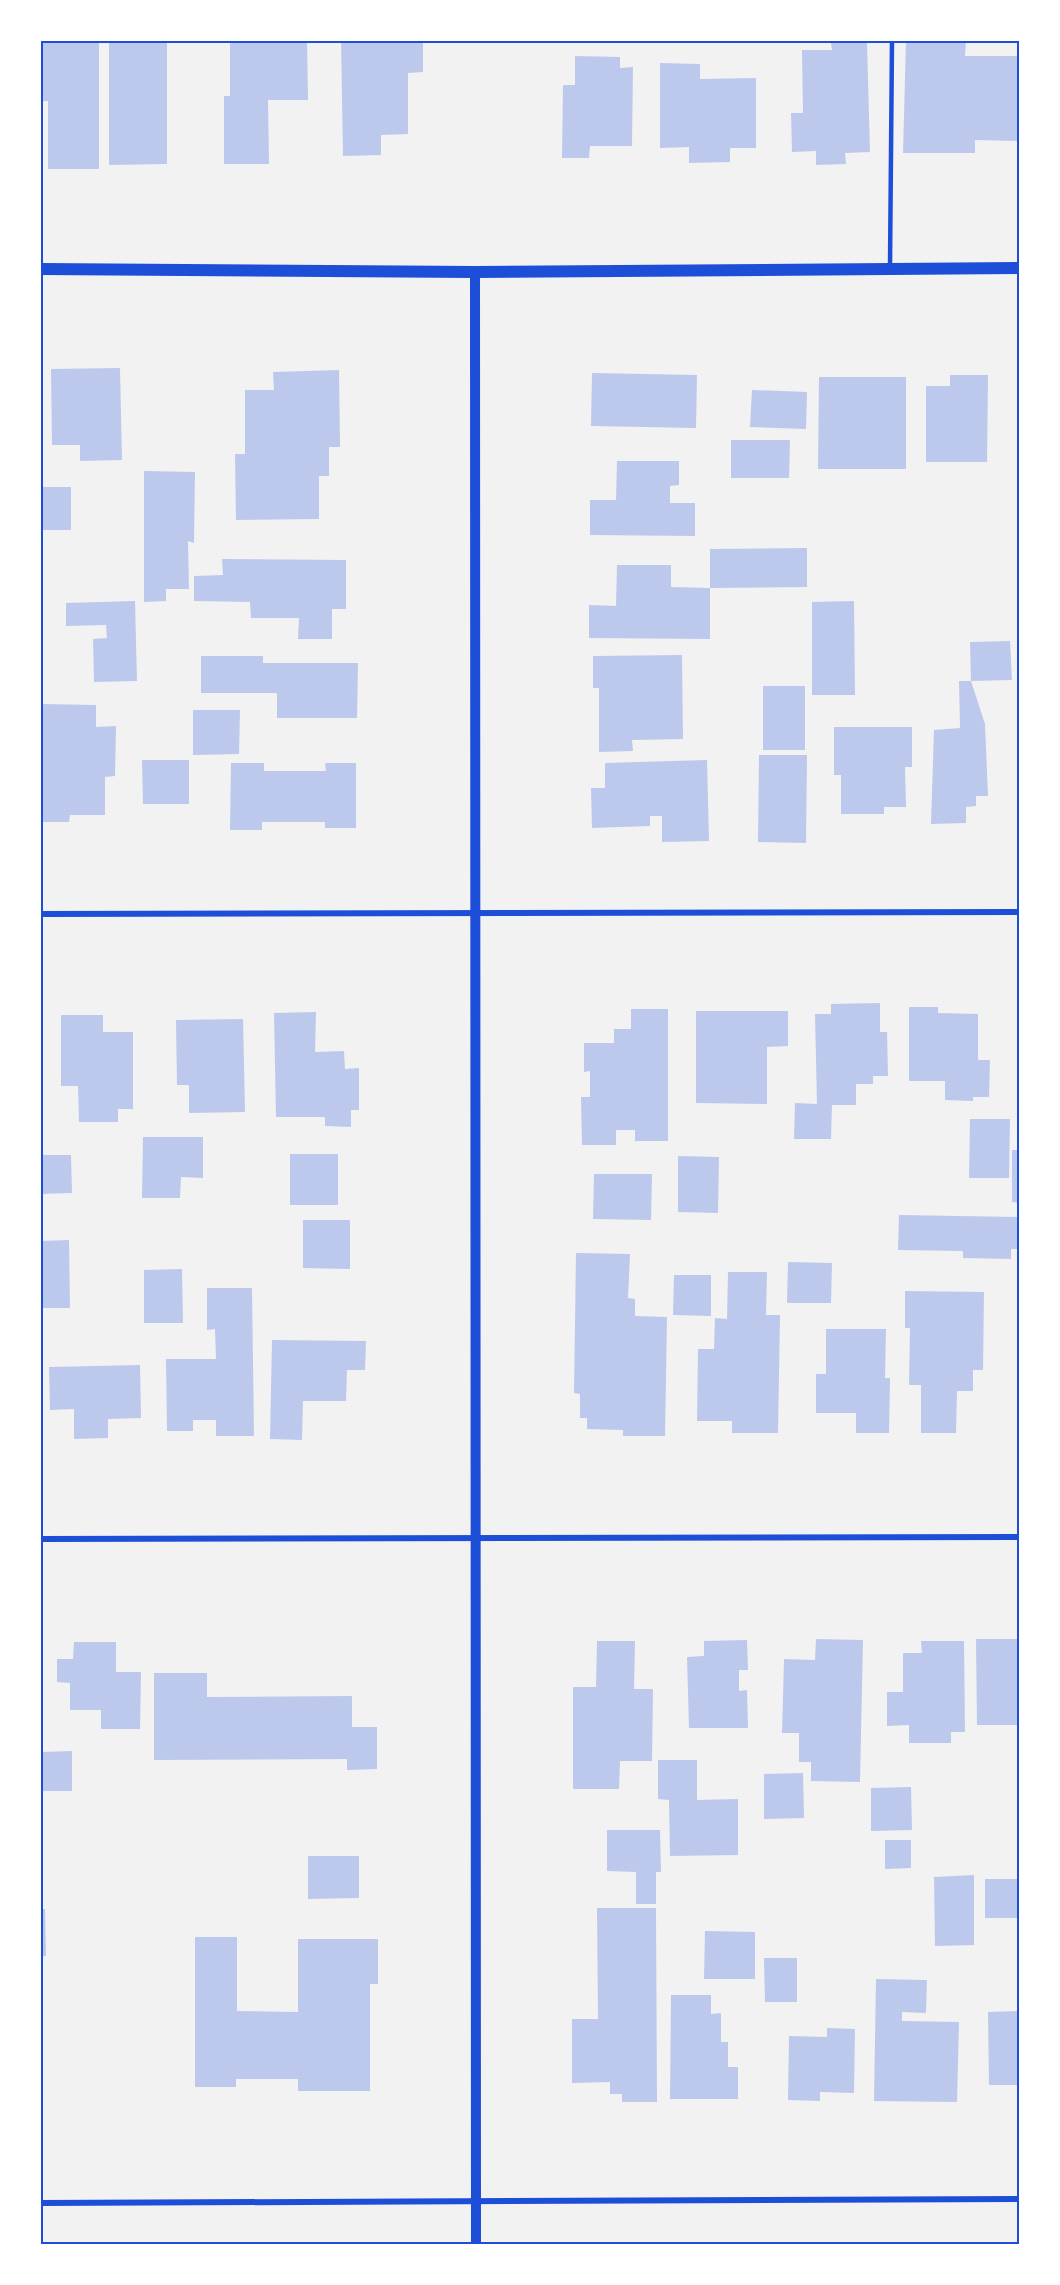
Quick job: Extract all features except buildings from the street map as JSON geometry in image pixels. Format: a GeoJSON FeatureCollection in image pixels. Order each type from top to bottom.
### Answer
{"type":"FeatureCollection","features":[{"type":"Feature","properties":{"kind":"main road"},"geometry":{"type":"LineString","coordinates":[[40,269],[475,272],[890,267],[1020,268]]}},
{"type":"Feature","properties":{"kind":"street"},"geometry":{"type":"LineString","coordinates":[[475,272],[476,2244]]}},
{"type":"Feature","properties":{"kind":"street"},"geometry":{"type":"LineString","coordinates":[[40,914],[1020,912]]}},
{"type":"Feature","properties":{"kind":"street"},"geometry":{"type":"LineString","coordinates":[[40,1539],[1020,1537]]}},
{"type":"Feature","properties":{"kind":"street"},"geometry":{"type":"LineString","coordinates":[[40,2203],[1020,2199]]}},
{"type":"Feature","properties":{"kind":"lane"},"geometry":{"type":"LineString","coordinates":[[890,267],[892,40]]}}]}
